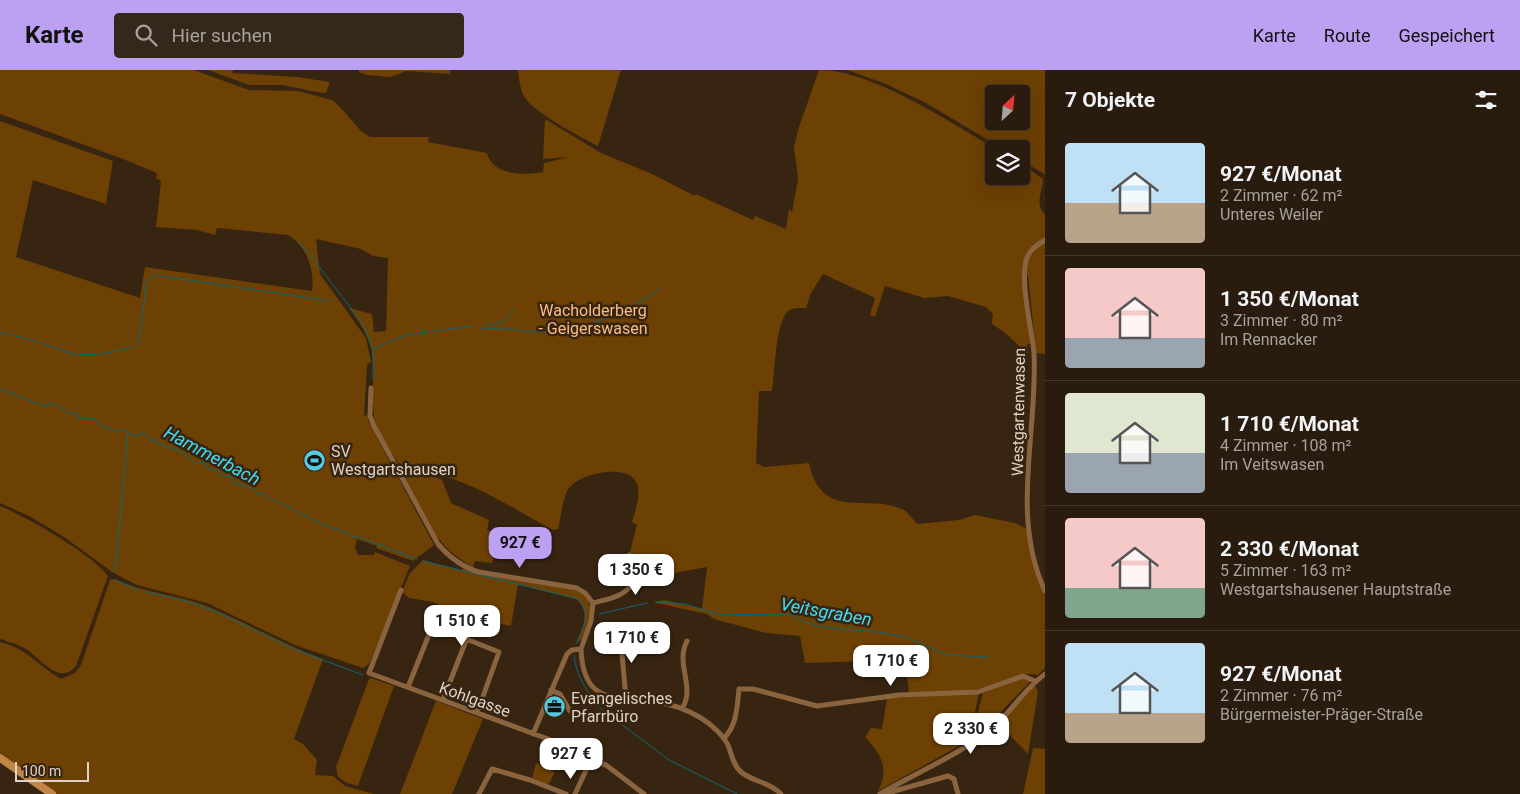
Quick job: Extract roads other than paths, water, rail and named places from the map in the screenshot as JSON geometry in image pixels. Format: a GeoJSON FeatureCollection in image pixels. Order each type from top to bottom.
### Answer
{"type":"FeatureCollection","features":[{"type":"Feature","properties":{"kind":"main road"},"geometry":{"type":"LineString","coordinates":[[0,758],[52,794]]}},
{"type":"Feature","properties":{"kind":"street","name":"Westgartenwasen"},"geometry":{"type":"LineString","coordinates":[[1045,240],[1030,253],[1026,260],[1025,276],[1034,354],[1028,526],[1036,566],[1045,591]]}},
{"type":"Feature","properties":{"kind":"street"},"geometry":{"type":"LineString","coordinates":[[371,388],[370,416],[374,426],[438,544],[447,554],[468,568],[479,572],[577,588],[585,593],[593,603],[591,621],[581,649],[584,672],[595,691],[604,696],[626,700],[656,702],[684,707],[704,720],[724,738],[735,766],[742,773],[775,788],[781,794]]}},
{"type":"Feature","properties":{"kind":"street"},"geometry":{"type":"LineString","coordinates":[[593,603],[622,594],[628,590],[633,583],[629,555]]}},
{"type":"Feature","properties":{"kind":"street","name":"Kohlgasse"},"geometry":{"type":"LineString","coordinates":[[401,590],[369,672],[548,739],[571,753],[587,768]]}},
{"type":"Feature","properties":{"kind":"street"},"geometry":{"type":"LineString","coordinates":[[408,687],[433,628],[436,626],[499,652],[500,655],[477,713]]}},
{"type":"Feature","properties":{"kind":"street"},"geometry":{"type":"LineString","coordinates":[[620,631],[626,700]]}},
{"type":"Feature","properties":{"kind":"street"},"geometry":{"type":"LineString","coordinates":[[443,700],[467,638]]}},
{"type":"Feature","properties":{"kind":"street"},"geometry":{"type":"LineString","coordinates":[[684,707],[688,699],[688,686],[681,658],[687,642]]}},
{"type":"Feature","properties":{"kind":"street"},"geometry":{"type":"LineString","coordinates":[[533,734],[567,654],[572,650],[581,649]]}},
{"type":"Feature","properties":{"kind":"street"},"geometry":{"type":"LineString","coordinates":[[880,794],[960,750],[990,730],[1035,681],[1045,674]]}},
{"type":"Feature","properties":{"kind":"street"},"geometry":{"type":"LineString","coordinates":[[724,738],[730,733],[734,720],[739,689],[761,690],[817,706],[899,695],[978,692],[1023,676],[1035,681]]}},
{"type":"Feature","properties":{"kind":"street"},"geometry":{"type":"LineString","coordinates":[[551,690],[560,694],[570,711]]}},
{"type":"Feature","properties":{"kind":"street"},"geometry":{"type":"LineString","coordinates":[[575,794],[587,768],[599,762],[606,765],[644,794]]}},
{"type":"Feature","properties":{"kind":"street"},"geometry":{"type":"LineString","coordinates":[[479,794],[492,769],[530,780],[566,794]]}},
{"type":"Feature","properties":{"kind":"street"},"geometry":{"type":"LineString","coordinates":[[884,794],[948,776],[954,778],[958,794]]}},
{"type":"Feature","properties":{"kind":"waterway"},"geometry":{"type":"LineString","coordinates":[[298,242],[363,324],[373,349],[373,379]]}},
{"type":"Feature","properties":{"kind":"waterway"},"geometry":{"type":"LineString","coordinates":[[138,346],[147,281],[154,275],[330,301]]}},
{"type":"Feature","properties":{"kind":"waterway"},"geometry":{"type":"LineString","coordinates":[[482,329],[552,332],[579,327],[622,311],[659,289]]}},
{"type":"Feature","properties":{"kind":"waterway"},"geometry":{"type":"LineString","coordinates":[[484,325],[502,322],[511,314],[513,309]]}},
{"type":"Feature","properties":{"kind":"waterway"},"geometry":{"type":"LineString","coordinates":[[373,349],[406,335],[473,326]]}},
{"type":"Feature","properties":{"kind":"waterway"},"geometry":{"type":"LineString","coordinates":[[0,332],[35,341],[76,355],[102,354],[132,347]]}},
{"type":"Feature","properties":{"kind":"waterway","name":"Hammerbach"},"geometry":{"type":"LineString","coordinates":[[0,389],[44,406],[55,403],[68,413],[76,413],[77,418],[95,419],[97,423],[117,432],[123,429],[134,436],[144,433],[151,441],[156,439],[158,444],[180,451],[196,464],[205,462],[209,469],[216,470],[220,475],[231,477],[233,482],[251,488],[257,494],[263,493],[268,499],[279,502],[317,522],[352,537],[358,537],[417,559]]}},
{"type":"Feature","properties":{"kind":"waterway"},"geometry":{"type":"LineString","coordinates":[[115,572],[128,433]]}},
{"type":"Feature","properties":{"kind":"waterway","name":"Hammerbach"},"geometry":{"type":"LineString","coordinates":[[423,561],[578,599],[585,610],[585,621],[576,644]]}},
{"type":"Feature","properties":{"kind":"waterway"},"geometry":{"type":"LineString","coordinates":[[114,580],[140,591]]}},
{"type":"Feature","properties":{"kind":"waterway"},"geometry":{"type":"LineString","coordinates":[[147,592],[185,601],[214,611],[296,650],[363,675]]}},
{"type":"Feature","properties":{"kind":"waterway","name":"Veitsgraben"},"geometry":{"type":"LineString","coordinates":[[656,602],[685,604],[717,614],[792,615],[804,622],[823,627],[906,637],[947,655],[988,657]]}},
{"type":"Feature","properties":{"kind":"waterway","name":"Veitsgraben"},"geometry":{"type":"LineString","coordinates":[[599,614],[647,603]]}},
{"type":"Feature","properties":{"kind":"waterway","name":"Hammerbach"},"geometry":{"type":"LineString","coordinates":[[574,655],[578,672],[585,687],[606,714]]}},
{"type":"Feature","properties":{"kind":"waterway","name":"Hammerbach"},"geometry":{"type":"LineString","coordinates":[[612,717],[669,760],[737,794]]}},
{"type":"Feature","properties":{"kind":"place","name":"SV Westgartshausen"},"geometry":{"type":"Point","coordinates":[315,460]}},
{"type":"Feature","properties":{"kind":"place","name":"Evangelisches Pfarrbüro"},"geometry":{"type":"Point","coordinates":[555,707]}},
{"type":"Feature","properties":{"kind":"park label","name":"Wacholderberg - Geigerswasen"},"geometry":{"type":"Point","coordinates":[593,319]}}]}
